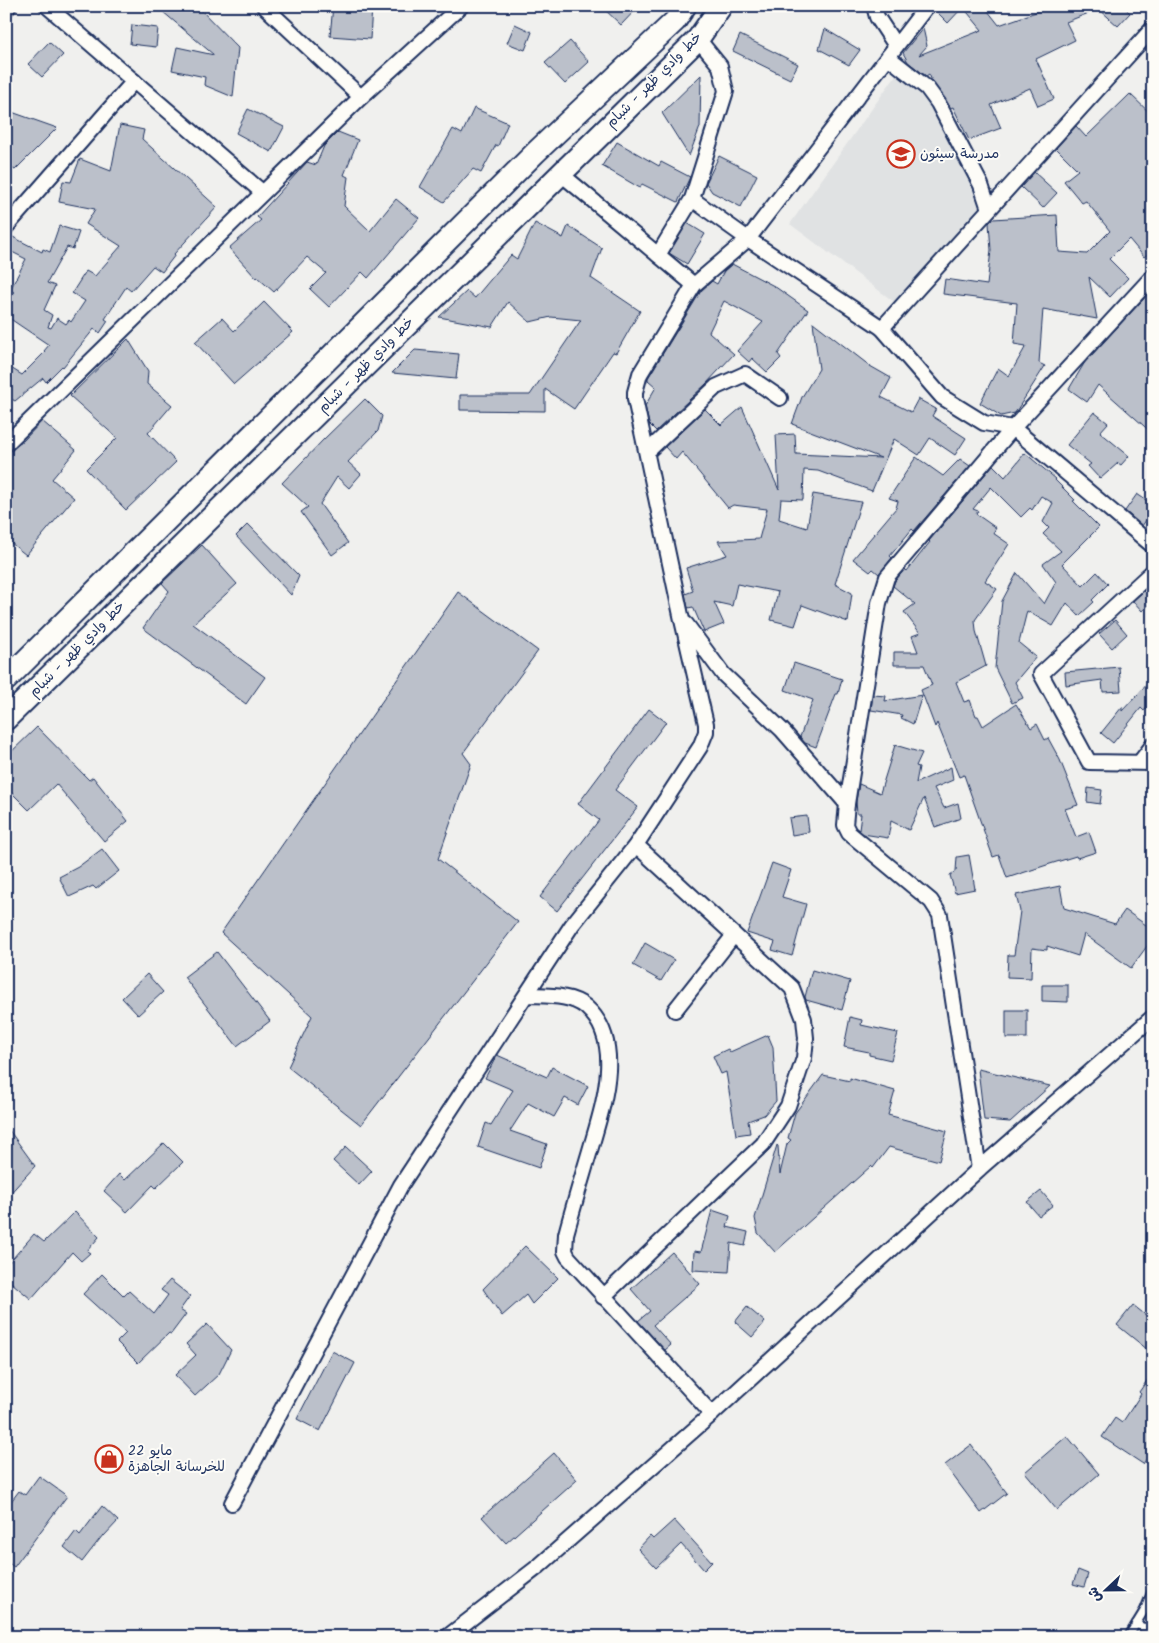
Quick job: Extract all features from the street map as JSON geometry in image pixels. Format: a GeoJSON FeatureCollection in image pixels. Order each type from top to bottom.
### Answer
{"type":"FeatureCollection","features":[{"type":"Feature","properties":{"kind":"main road","name":"خط وادي ظهر - شبام"},"geometry":{"type":"LineString","coordinates":[[6,680],[529,159],[675,21],[685,6]]}},
{"type":"Feature","properties":{"kind":"main road","name":"خط وادي ظهر - شبام"},"geometry":{"type":"LineString","coordinates":[[6,719],[698,39],[721,6]]}},
{"type":"Feature","properties":{"kind":"street"},"geometry":{"type":"LineString","coordinates":[[6,9],[9,6]]}},
{"type":"Feature","properties":{"kind":"street"},"geometry":{"type":"LineString","coordinates":[[47,6],[262,192]]}},
{"type":"Feature","properties":{"kind":"street"},"geometry":{"type":"LineString","coordinates":[[264,6],[361,96]]}},
{"type":"Feature","properties":{"kind":"street"},"geometry":{"type":"LineString","coordinates":[[874,6],[892,52],[938,103],[978,178],[989,209]]}},
{"type":"Feature","properties":{"kind":"street"},"geometry":{"type":"LineString","coordinates":[[232,1503],[401,1185],[572,925],[636,845],[700,747],[706,732],[705,714],[682,620],[635,399],[640,374],[694,285],[748,239],[927,6]]}},
{"type":"Feature","properties":{"kind":"street"},"geometry":{"type":"LineString","coordinates":[[6,444],[361,96],[457,8]]}},
{"type":"Feature","properties":{"kind":"street"},"geometry":{"type":"LineString","coordinates":[[882,328],[1153,28]]}},
{"type":"Feature","properties":{"kind":"street"},"geometry":{"type":"LineString","coordinates":[[658,255],[692,199],[726,91],[720,66],[698,39]]}},
{"type":"Feature","properties":{"kind":"street"},"geometry":{"type":"LineString","coordinates":[[6,228],[134,81]]}},
{"type":"Feature","properties":{"kind":"street"},"geometry":{"type":"LineString","coordinates":[[560,173],[694,285]]}},
{"type":"Feature","properties":{"kind":"street"},"geometry":{"type":"LineString","coordinates":[[692,199],[748,239],[882,328],[942,397],[984,423],[1013,428],[1153,546]]}},
{"type":"Feature","properties":{"kind":"street"},"geometry":{"type":"LineString","coordinates":[[979,1169],[940,915],[932,901],[849,833],[845,825],[879,602],[887,577],[1013,428],[1153,276]]}},
{"type":"Feature","properties":{"kind":"street"},"geometry":{"type":"LineString","coordinates":[[647,452],[716,387],[745,374],[780,398]]}},
{"type":"Feature","properties":{"kind":"street"},"geometry":{"type":"LineString","coordinates":[[1153,571],[1041,674],[1089,762],[1146,762],[1153,745]]}},
{"type":"Feature","properties":{"kind":"street"},"geometry":{"type":"LineString","coordinates":[[682,620],[723,674],[782,730],[847,804]]}},
{"type":"Feature","properties":{"kind":"street"},"geometry":{"type":"LineString","coordinates":[[603,1296],[763,1144],[788,1106],[804,1058],[806,1038],[804,1019],[792,988],[636,845]]}},
{"type":"Feature","properties":{"kind":"street"},"geometry":{"type":"LineString","coordinates":[[675,1010],[734,935]]}},
{"type":"Feature","properties":{"kind":"street"},"geometry":{"type":"LineString","coordinates":[[527,995],[559,997],[574,1000],[585,1006],[598,1021],[604,1037],[608,1059],[608,1079],[603,1104],[564,1244],[565,1251],[568,1257],[603,1296],[712,1414]]}},
{"type":"Feature","properties":{"kind":"street"},"geometry":{"type":"LineString","coordinates":[[447,1637],[539,1566],[712,1414],[979,1169],[1153,1017]]}},
{"type":"Feature","properties":{"kind":"lane"},"geometry":{"type":"LineString","coordinates":[[1128,1637],[1144,1611],[1153,1589]]}},
{"type":"Feature","properties":{"kind":"lane"},"geometry":{"type":"LineString","coordinates":[[1136,1624],[1142,1627],[1153,1628]]}},
{"type":"Feature","properties":{"kind":"shaded area","name":"مدرسة سيئون"},"geometry":{"type":"Polygon","coordinates":[[[903,65],[939,107],[985,202],[897,304],[790,224],[903,65]]]}},
{"type":"Feature","properties":{"kind":"building"},"geometry":{"type":"Polygon","coordinates":[[[156,6],[197,6],[238,48],[233,97],[204,85],[205,77],[172,70],[177,47],[214,55],[156,6]]]}},
{"type":"Feature","properties":{"kind":"building"},"geometry":{"type":"Polygon","coordinates":[[[333,6],[372,6],[370,39],[330,36],[333,6]]]}},
{"type":"Feature","properties":{"kind":"building"},"geometry":{"type":"Polygon","coordinates":[[[601,6],[639,6],[621,25],[601,6]]]}},
{"type":"Feature","properties":{"kind":"building"},"geometry":{"type":"Polygon","coordinates":[[[936,6],[984,6],[999,25],[1053,6],[1123,6],[1130,13],[1118,26],[1099,9],[1066,22],[1075,40],[1036,59],[1054,99],[1038,106],[1030,88],[991,105],[1001,128],[969,140],[953,107],[951,108],[929,74],[926,76],[908,62],[903,53],[923,28],[927,46],[919,55],[982,30],[963,7],[948,23],[935,10],[936,6]]]}},
{"type":"Feature","properties":{"kind":"building"},"geometry":{"type":"Polygon","coordinates":[[[515,24],[532,32],[525,50],[507,43],[515,24]]]}},
{"type":"Feature","properties":{"kind":"building"},"geometry":{"type":"Polygon","coordinates":[[[132,25],[158,28],[156,47],[130,44],[132,25]]]}},
{"type":"Feature","properties":{"kind":"building"},"geometry":{"type":"Polygon","coordinates":[[[825,29],[860,50],[849,65],[819,49],[825,29]]]}},
{"type":"Feature","properties":{"kind":"building"},"geometry":{"type":"Polygon","coordinates":[[[740,35],[798,64],[790,79],[733,51],[740,35]]]}},
{"type":"Feature","properties":{"kind":"building"},"geometry":{"type":"Polygon","coordinates":[[[570,41],[589,62],[565,84],[545,63],[570,41]]]}},
{"type":"Feature","properties":{"kind":"building"},"geometry":{"type":"Polygon","coordinates":[[[49,42],[63,55],[42,77],[28,64],[49,42]]]}},
{"type":"Feature","properties":{"kind":"building"},"geometry":{"type":"Polygon","coordinates":[[[701,75],[700,127],[689,156],[662,113],[701,75]]]}},
{"type":"Feature","properties":{"kind":"building"},"geometry":{"type":"Polygon","coordinates":[[[1130,94],[1153,116],[1153,250],[1144,257],[1129,239],[1109,259],[1128,278],[1110,297],[1089,277],[1097,319],[1043,309],[1039,363],[1045,366],[1015,413],[1001,416],[980,403],[998,368],[1009,376],[1026,346],[1014,344],[1017,303],[943,294],[945,279],[987,285],[991,250],[989,223],[993,219],[1057,215],[1059,252],[1087,254],[1110,231],[1086,201],[1082,203],[1064,181],[1078,170],[1056,148],[1076,126],[1086,137],[1130,94]]]}},
{"type":"Feature","properties":{"kind":"building"},"geometry":{"type":"Polygon","coordinates":[[[474,108],[508,123],[498,146],[496,145],[481,173],[473,169],[444,202],[420,187],[453,129],[462,134],[474,108]]]}},
{"type":"Feature","properties":{"kind":"building"},"geometry":{"type":"Polygon","coordinates":[[[248,109],[284,127],[271,152],[236,133],[248,109]]]}},
{"type":"Feature","properties":{"kind":"building"},"geometry":{"type":"Polygon","coordinates":[[[6,110],[57,128],[15,170],[6,165],[6,110]]]}},
{"type":"Feature","properties":{"kind":"building"},"geometry":{"type":"Polygon","coordinates":[[[120,125],[144,130],[142,139],[217,207],[174,254],[162,272],[153,266],[131,291],[126,287],[105,319],[108,321],[100,333],[94,329],[63,367],[46,382],[43,378],[15,401],[6,396],[6,365],[22,375],[45,352],[49,345],[6,316],[6,303],[14,292],[10,290],[26,259],[6,249],[6,236],[9,235],[42,252],[43,249],[50,252],[59,226],[79,232],[73,249],[67,247],[47,283],[55,286],[44,310],[52,315],[48,327],[51,328],[57,318],[66,324],[69,320],[71,322],[85,301],[72,293],[86,271],[95,276],[121,246],[86,224],[95,209],[59,202],[63,181],[71,182],[80,159],[111,171],[120,125]]]}},
{"type":"Feature","properties":{"kind":"building"},"geometry":{"type":"Polygon","coordinates":[[[338,132],[358,140],[344,175],[348,177],[344,206],[370,231],[396,199],[419,218],[368,278],[362,272],[329,307],[310,289],[326,273],[307,257],[274,292],[256,278],[229,248],[261,220],[257,217],[307,162],[316,165],[324,146],[338,132]]]}},
{"type":"Feature","properties":{"kind":"building"},"geometry":{"type":"Polygon","coordinates":[[[617,142],[659,166],[661,162],[690,177],[678,202],[642,184],[640,188],[602,166],[617,142]]]}},
{"type":"Feature","properties":{"kind":"building"},"geometry":{"type":"Polygon","coordinates":[[[719,156],[757,175],[741,207],[712,192],[706,183],[719,156]]]}},
{"type":"Feature","properties":{"kind":"building"},"geometry":{"type":"Polygon","coordinates":[[[1034,172],[1057,193],[1043,208],[1021,187],[1034,172]]]}},
{"type":"Feature","properties":{"kind":"building"},"geometry":{"type":"Polygon","coordinates":[[[535,223],[563,238],[568,226],[602,248],[591,278],[640,311],[616,353],[613,352],[574,409],[545,389],[545,411],[460,410],[460,395],[530,395],[581,320],[551,317],[530,322],[508,302],[492,327],[439,317],[467,291],[475,298],[511,255],[517,259],[535,223]]]}},
{"type":"Feature","properties":{"kind":"building"},"geometry":{"type":"Polygon","coordinates":[[[687,223],[705,234],[687,264],[669,253],[687,223]]]}},
{"type":"Feature","properties":{"kind":"building"},"geometry":{"type":"Polygon","coordinates":[[[732,264],[774,286],[808,310],[778,354],[781,358],[767,372],[752,358],[749,362],[737,351],[763,322],[724,301],[709,332],[734,354],[706,384],[656,431],[649,424],[645,406],[656,387],[648,378],[701,291],[712,281],[717,284],[724,271],[732,264]]]}},
{"type":"Feature","properties":{"kind":"building"},"geometry":{"type":"Polygon","coordinates":[[[1153,289],[1153,434],[1098,385],[1087,402],[1069,389],[1085,362],[1153,289]]]}},
{"type":"Feature","properties":{"kind":"building"},"geometry":{"type":"Polygon","coordinates":[[[264,302],[293,332],[234,384],[195,342],[222,318],[234,331],[264,302]]]}},
{"type":"Feature","properties":{"kind":"building"},"geometry":{"type":"Polygon","coordinates":[[[813,322],[870,366],[891,378],[881,397],[911,412],[918,399],[936,409],[932,416],[966,438],[955,455],[930,438],[919,455],[894,439],[872,491],[818,471],[804,470],[803,500],[781,499],[779,519],[807,528],[813,494],[861,502],[835,584],[852,593],[848,622],[802,605],[795,626],[771,620],[778,592],[737,584],[732,606],[714,602],[724,624],[704,632],[693,607],[688,608],[685,594],[693,591],[686,568],[727,555],[718,541],[759,539],[767,509],[733,505],[728,508],[682,452],[676,459],[665,447],[705,409],[721,425],[742,407],[779,490],[776,435],[795,434],[796,454],[881,458],[792,424],[802,397],[819,369],[813,322]]]}},
{"type":"Feature","properties":{"kind":"building"},"geometry":{"type":"Polygon","coordinates":[[[128,339],[148,371],[147,384],[172,405],[148,433],[176,462],[126,510],[86,469],[117,438],[70,396],[128,339]]]}},
{"type":"Feature","properties":{"kind":"building"},"geometry":{"type":"Polygon","coordinates":[[[415,350],[459,354],[456,379],[392,373],[415,350]]]}},
{"type":"Feature","properties":{"kind":"building"},"geometry":{"type":"Polygon","coordinates":[[[365,399],[382,416],[378,431],[348,462],[361,474],[349,488],[337,477],[320,504],[348,543],[332,555],[301,512],[308,507],[282,483],[365,399]]]}},
{"type":"Feature","properties":{"kind":"building"},"geometry":{"type":"Polygon","coordinates":[[[1094,412],[1108,423],[1100,432],[1129,456],[1121,465],[1118,463],[1100,479],[1088,466],[1091,464],[1067,445],[1094,412]]]}},
{"type":"Feature","properties":{"kind":"building"},"geometry":{"type":"Polygon","coordinates":[[[42,421],[76,450],[52,479],[74,498],[26,555],[6,539],[6,455],[42,421]]]}},
{"type":"Feature","properties":{"kind":"building"},"geometry":{"type":"Polygon","coordinates":[[[1025,453],[1056,479],[1075,500],[1073,501],[1099,527],[1062,564],[1083,586],[1097,572],[1108,584],[1092,600],[1094,602],[1079,616],[1067,603],[1053,626],[1027,611],[1019,643],[1036,657],[1015,682],[1023,698],[1012,703],[995,668],[1002,601],[1017,573],[1044,604],[1056,582],[1043,564],[1061,551],[1043,534],[1049,528],[1043,522],[1053,503],[1041,496],[1032,510],[1030,508],[1021,517],[991,487],[973,509],[978,511],[976,514],[996,528],[993,533],[1009,544],[985,581],[997,589],[975,620],[976,631],[986,666],[956,682],[964,702],[970,700],[976,716],[978,716],[983,726],[1016,704],[1031,728],[1037,724],[1045,740],[1048,738],[1060,760],[1078,805],[1065,809],[1076,837],[1089,832],[1096,852],[1077,858],[1076,856],[1007,878],[999,855],[993,857],[964,775],[959,777],[937,723],[935,727],[921,690],[932,685],[924,665],[894,665],[894,652],[918,652],[912,636],[920,633],[904,612],[915,604],[893,586],[895,581],[905,569],[907,571],[929,541],[993,465],[1005,477],[1025,453]]]}},
{"type":"Feature","properties":{"kind":"building"},"geometry":{"type":"Polygon","coordinates":[[[916,457],[943,476],[960,459],[970,466],[914,531],[912,529],[890,556],[892,558],[879,574],[873,569],[870,572],[853,559],[896,508],[898,501],[889,498],[916,457]]]}},
{"type":"Feature","properties":{"kind":"building"},"geometry":{"type":"Polygon","coordinates":[[[1137,494],[1153,505],[1153,510],[1142,526],[1125,511],[1137,494]]]}},
{"type":"Feature","properties":{"kind":"building"},"geometry":{"type":"Polygon","coordinates":[[[248,524],[299,576],[291,595],[236,536],[248,524]]]}},
{"type":"Feature","properties":{"kind":"building"},"geometry":{"type":"Polygon","coordinates":[[[202,545],[237,584],[193,624],[265,677],[246,704],[143,628],[169,591],[162,583],[202,545]]]}},
{"type":"Feature","properties":{"kind":"building"},"geometry":{"type":"Polygon","coordinates":[[[1153,583],[1153,601],[1142,611],[1133,601],[1153,583]]]}},
{"type":"Feature","properties":{"kind":"building"},"geometry":{"type":"Polygon","coordinates":[[[458,592],[538,651],[463,753],[471,764],[438,859],[518,922],[361,1125],[288,1067],[312,1016],[221,933],[458,592]]]}},
{"type":"Feature","properties":{"kind":"building"},"geometry":{"type":"Polygon","coordinates":[[[1115,620],[1127,634],[1112,648],[1099,634],[1115,620]]]}},
{"type":"Feature","properties":{"kind":"building"},"geometry":{"type":"Polygon","coordinates":[[[794,663],[842,679],[838,694],[836,694],[816,747],[805,743],[800,737],[813,700],[785,690],[794,663]]]}},
{"type":"Feature","properties":{"kind":"building"},"geometry":{"type":"Polygon","coordinates":[[[1119,667],[1121,691],[1103,692],[1102,680],[1066,685],[1065,672],[1119,667]]]}},
{"type":"Feature","properties":{"kind":"building"},"geometry":{"type":"Polygon","coordinates":[[[1153,678],[1153,701],[1144,711],[1141,708],[1113,743],[1101,733],[1122,707],[1122,711],[1153,678]]]}},
{"type":"Feature","properties":{"kind":"building"},"geometry":{"type":"Polygon","coordinates":[[[873,695],[886,696],[885,701],[922,695],[913,724],[901,718],[902,715],[871,710],[873,695]]]}},
{"type":"Feature","properties":{"kind":"building"},"geometry":{"type":"Polygon","coordinates":[[[649,709],[666,722],[615,790],[638,807],[557,911],[540,897],[599,820],[578,804],[649,709]]]}},
{"type":"Feature","properties":{"kind":"building"},"geometry":{"type":"Polygon","coordinates":[[[37,727],[89,780],[93,777],[128,821],[104,841],[56,784],[29,810],[6,787],[6,757],[37,727]]]}},
{"type":"Feature","properties":{"kind":"building"},"geometry":{"type":"Polygon","coordinates":[[[895,745],[922,753],[916,766],[919,767],[916,783],[951,767],[953,780],[934,788],[944,808],[958,803],[961,818],[935,827],[924,798],[909,830],[891,821],[888,838],[863,834],[859,830],[861,814],[857,814],[856,801],[859,784],[880,793],[895,745]]]}},
{"type":"Feature","properties":{"kind":"building"},"geometry":{"type":"Polygon","coordinates":[[[1088,788],[1102,790],[1100,804],[1087,802],[1088,788]]]}},
{"type":"Feature","properties":{"kind":"building"},"geometry":{"type":"Polygon","coordinates":[[[807,816],[809,832],[792,835],[789,818],[807,816]]]}},
{"type":"Feature","properties":{"kind":"building"},"geometry":{"type":"Polygon","coordinates":[[[102,849],[119,871],[96,889],[93,886],[69,897],[59,877],[78,867],[102,849]]]}},
{"type":"Feature","properties":{"kind":"building"},"geometry":{"type":"Polygon","coordinates":[[[969,855],[975,889],[955,893],[950,875],[956,871],[957,857],[969,855]]]}},
{"type":"Feature","properties":{"kind":"building"},"geometry":{"type":"Polygon","coordinates":[[[772,863],[791,870],[782,897],[806,904],[792,956],[772,950],[775,942],[747,933],[772,863]]]}},
{"type":"Feature","properties":{"kind":"building"},"geometry":{"type":"Polygon","coordinates":[[[1060,886],[1064,908],[1115,924],[1125,910],[1153,930],[1153,938],[1131,968],[1084,934],[1078,956],[1047,946],[1047,950],[1032,948],[1031,978],[1007,977],[1008,955],[1014,955],[1020,911],[1016,895],[1060,886]]]}},
{"type":"Feature","properties":{"kind":"building"},"geometry":{"type":"Polygon","coordinates":[[[645,943],[674,960],[661,981],[633,965],[645,943]]]}},
{"type":"Feature","properties":{"kind":"building"},"geometry":{"type":"Polygon","coordinates":[[[217,952],[270,1021],[237,1046],[184,977],[217,952]]]}},
{"type":"Feature","properties":{"kind":"building"},"geometry":{"type":"Polygon","coordinates":[[[812,970],[850,981],[842,1010],[806,1000],[805,997],[812,970]]]}},
{"type":"Feature","properties":{"kind":"building"},"geometry":{"type":"Polygon","coordinates":[[[147,974],[163,992],[138,1015],[122,998],[147,974]]]}},
{"type":"Feature","properties":{"kind":"building"},"geometry":{"type":"Polygon","coordinates":[[[1042,985],[1068,985],[1068,1002],[1042,1001],[1042,985]]]}},
{"type":"Feature","properties":{"kind":"building"},"geometry":{"type":"Polygon","coordinates":[[[1006,1010],[1027,1010],[1027,1038],[1006,1038],[1006,1010]]]}},
{"type":"Feature","properties":{"kind":"building"},"geometry":{"type":"Polygon","coordinates":[[[850,1017],[862,1020],[861,1025],[898,1033],[891,1060],[869,1055],[869,1052],[844,1047],[850,1017]]]}},
{"type":"Feature","properties":{"kind":"building"},"geometry":{"type":"Polygon","coordinates":[[[768,1035],[773,1047],[776,1101],[764,1115],[748,1121],[750,1133],[736,1135],[726,1072],[721,1074],[713,1056],[728,1049],[730,1052],[768,1035]]]}},
{"type":"Feature","properties":{"kind":"building"},"geometry":{"type":"Polygon","coordinates":[[[497,1055],[547,1077],[552,1067],[588,1086],[578,1105],[565,1098],[554,1117],[528,1103],[510,1131],[547,1144],[539,1168],[478,1147],[486,1123],[491,1125],[513,1090],[485,1078],[497,1055]]]}},
{"type":"Feature","properties":{"kind":"building"},"geometry":{"type":"Polygon","coordinates":[[[978,1069],[1050,1086],[1010,1122],[984,1120],[978,1069]]]}},
{"type":"Feature","properties":{"kind":"building"},"geometry":{"type":"Polygon","coordinates":[[[823,1075],[850,1081],[850,1078],[895,1091],[888,1115],[947,1131],[939,1161],[889,1147],[873,1168],[871,1166],[775,1252],[758,1233],[755,1218],[777,1145],[780,1174],[787,1144],[791,1140],[788,1138],[795,1113],[823,1075]]]}},
{"type":"Feature","properties":{"kind":"building"},"geometry":{"type":"Polygon","coordinates":[[[6,1126],[35,1166],[6,1198],[6,1126]]]}},
{"type":"Feature","properties":{"kind":"building"},"geometry":{"type":"Polygon","coordinates":[[[164,1143],[183,1162],[156,1188],[153,1185],[127,1212],[104,1191],[119,1174],[125,1180],[164,1143]]]}},
{"type":"Feature","properties":{"kind":"building"},"geometry":{"type":"Polygon","coordinates":[[[346,1147],[372,1171],[359,1185],[333,1161],[346,1147]]]}},
{"type":"Feature","properties":{"kind":"building"},"geometry":{"type":"Polygon","coordinates":[[[1041,1191],[1053,1205],[1039,1216],[1027,1202],[1041,1191]]]}},
{"type":"Feature","properties":{"kind":"building"},"geometry":{"type":"Polygon","coordinates":[[[712,1210],[730,1216],[727,1227],[748,1232],[745,1246],[731,1243],[729,1272],[693,1270],[694,1251],[701,1252],[712,1210]]]}},
{"type":"Feature","properties":{"kind":"building"},"geometry":{"type":"Polygon","coordinates":[[[75,1212],[99,1237],[87,1251],[90,1253],[81,1261],[72,1252],[31,1299],[6,1278],[6,1266],[34,1234],[44,1242],[75,1212]]]}},
{"type":"Feature","properties":{"kind":"building"},"geometry":{"type":"Polygon","coordinates":[[[525,1246],[558,1278],[532,1304],[526,1295],[502,1316],[483,1289],[525,1246]]]}},
{"type":"Feature","properties":{"kind":"building"},"geometry":{"type":"Polygon","coordinates":[[[672,1252],[700,1284],[653,1325],[671,1345],[665,1350],[638,1321],[650,1311],[631,1289],[672,1252]]]}},
{"type":"Feature","properties":{"kind":"building"},"geometry":{"type":"Polygon","coordinates":[[[102,1274],[124,1296],[129,1291],[154,1314],[168,1295],[161,1290],[170,1280],[190,1296],[180,1310],[186,1314],[171,1334],[169,1333],[138,1363],[117,1342],[126,1333],[83,1294],[102,1274]]]}},
{"type":"Feature","properties":{"kind":"building"},"geometry":{"type":"Polygon","coordinates":[[[1133,1305],[1153,1321],[1153,1354],[1117,1325],[1133,1305]]]}},
{"type":"Feature","properties":{"kind":"building"},"geometry":{"type":"Polygon","coordinates":[[[747,1307],[765,1322],[752,1337],[735,1322],[747,1307]]]}},
{"type":"Feature","properties":{"kind":"building"},"geometry":{"type":"Polygon","coordinates":[[[207,1324],[231,1350],[219,1374],[195,1396],[175,1375],[196,1355],[186,1344],[207,1324]]]}},
{"type":"Feature","properties":{"kind":"building"},"geometry":{"type":"Polygon","coordinates":[[[332,1351],[355,1363],[320,1431],[297,1419],[332,1351]]]}},
{"type":"Feature","properties":{"kind":"building"},"geometry":{"type":"Polygon","coordinates":[[[1153,1372],[1153,1449],[1143,1464],[1102,1437],[1115,1418],[1122,1423],[1141,1394],[1139,1392],[1153,1372]]]}},
{"type":"Feature","properties":{"kind":"building"},"geometry":{"type":"Polygon","coordinates":[[[1067,1436],[1099,1474],[1057,1510],[1025,1472],[1067,1436]]]}},
{"type":"Feature","properties":{"kind":"building"},"geometry":{"type":"Polygon","coordinates":[[[971,1445],[1007,1493],[981,1513],[945,1465],[971,1445]]]}},
{"type":"Feature","properties":{"kind":"building"},"geometry":{"type":"Polygon","coordinates":[[[554,1453],[577,1480],[506,1543],[482,1517],[554,1453]]]}},
{"type":"Feature","properties":{"kind":"building"},"geometry":{"type":"Polygon","coordinates":[[[39,1476],[67,1496],[14,1567],[6,1561],[6,1508],[19,1491],[25,1495],[39,1476]]]}},
{"type":"Feature","properties":{"kind":"building"},"geometry":{"type":"Polygon","coordinates":[[[102,1506],[118,1521],[103,1535],[82,1562],[64,1547],[76,1531],[80,1535],[102,1506]]]}},
{"type":"Feature","properties":{"kind":"building"},"geometry":{"type":"Polygon","coordinates":[[[674,1520],[712,1562],[704,1570],[681,1544],[656,1568],[638,1549],[650,1536],[653,1539],[674,1520]]]}},
{"type":"Feature","properties":{"kind":"building"},"geometry":{"type":"Polygon","coordinates":[[[1078,1570],[1088,1574],[1084,1587],[1073,1584],[1078,1570]]]}},
{"type":"Feature","properties":{"kind":"place","name":"مدرسة سيئون"},"geometry":{"type":"Point","coordinates":[901,154]}},
{"type":"Feature","properties":{"kind":"place","name":"22 مايو للخرسانة الجاهزة"},"geometry":{"type":"Point","coordinates":[109,1459]}}]}
